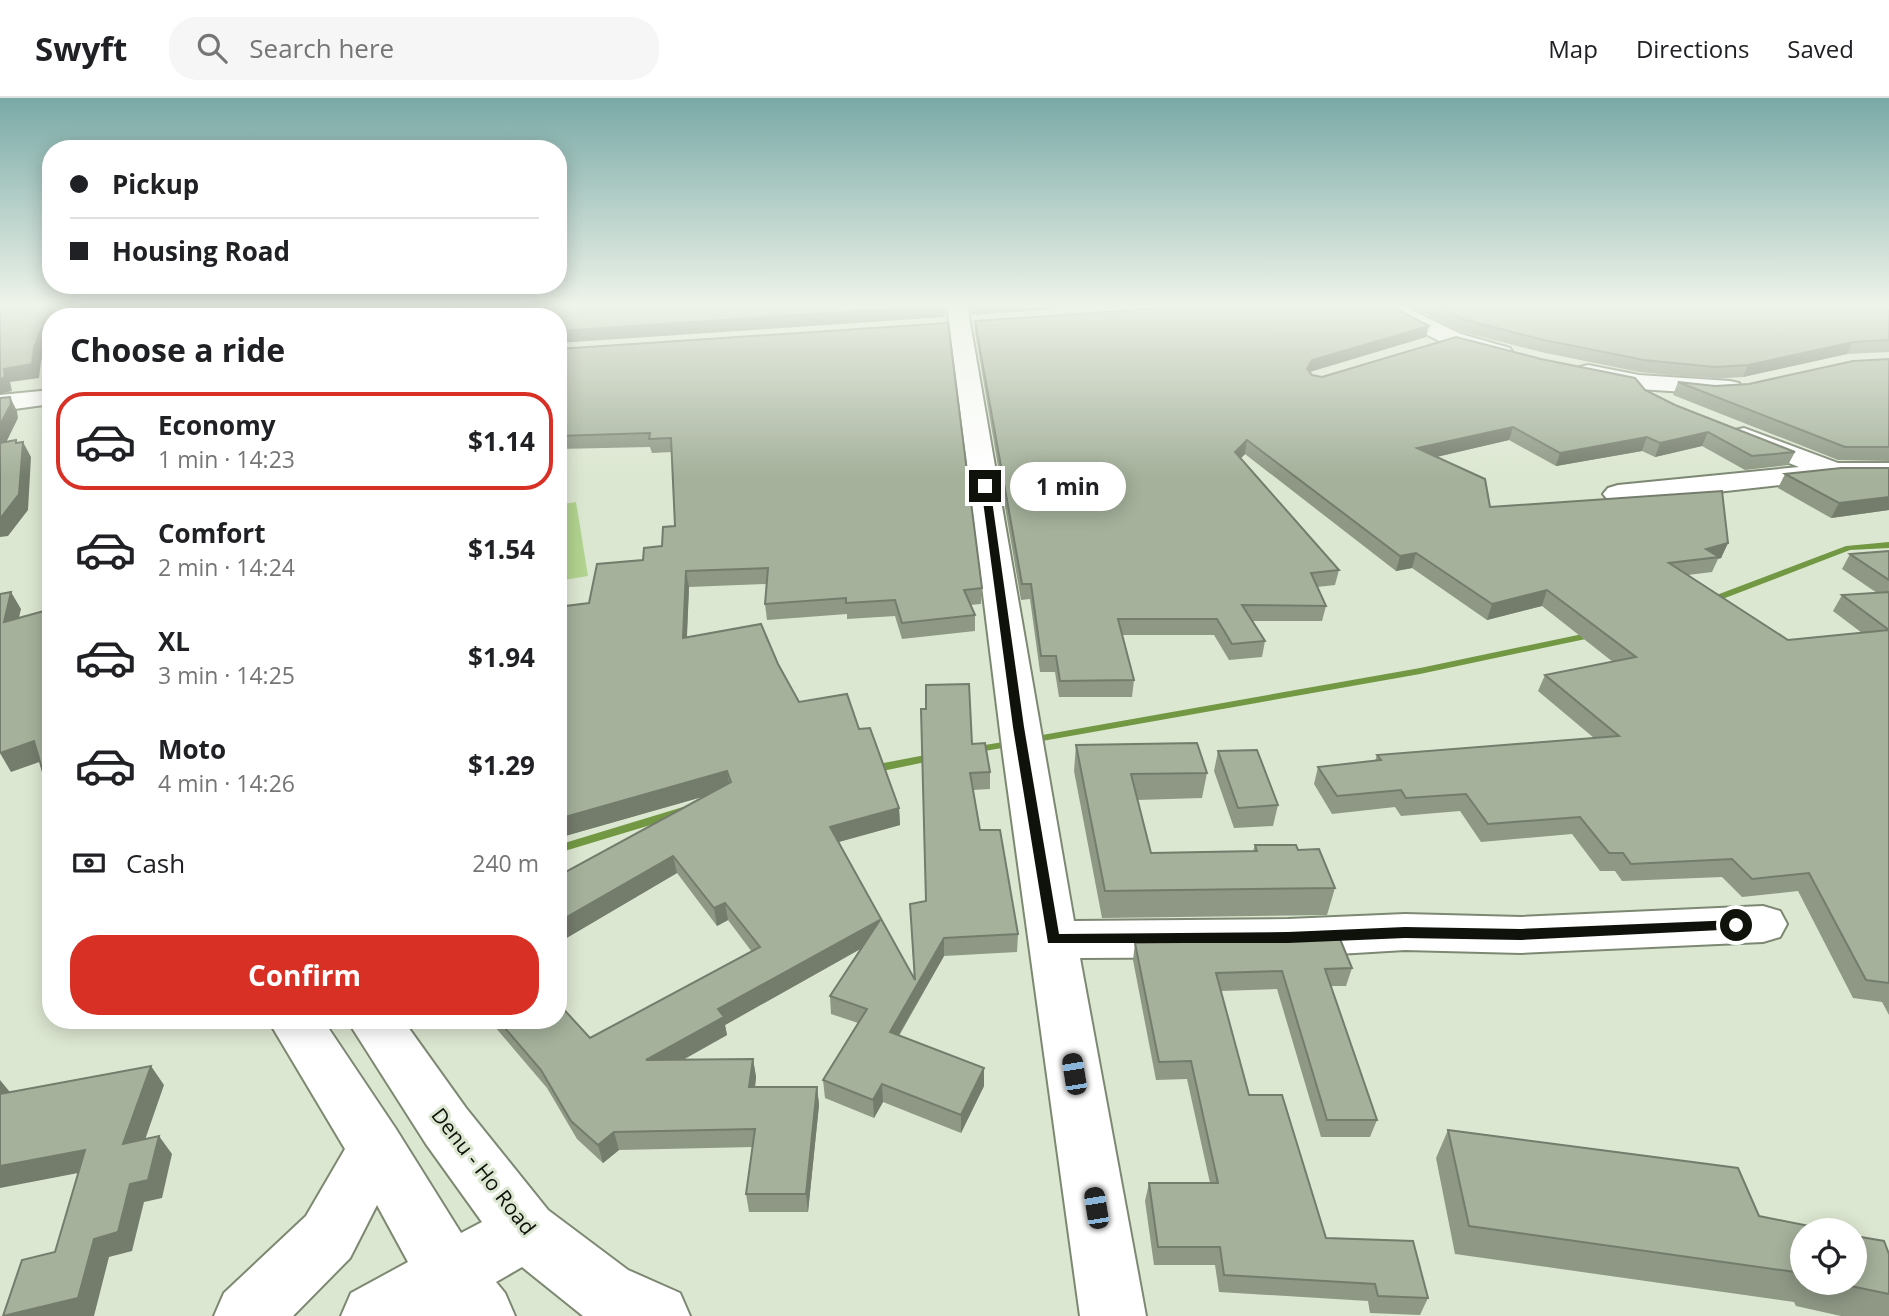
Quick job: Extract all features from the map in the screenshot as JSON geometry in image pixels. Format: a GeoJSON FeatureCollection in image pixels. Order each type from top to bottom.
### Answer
{"type":"FeatureCollection","features":[{"type":"Feature","properties":{"kind":"street"},"geometry":{"type":"LineString","coordinates":[[966,362],[1021,741],[1113,1316]]}},
{"type":"Feature","properties":{"kind":"street"},"geometry":{"type":"LineString","coordinates":[[1565,367],[1639,382],[1710,388],[1753,385]]}},
{"type":"Feature","properties":{"kind":"street"},"geometry":{"type":"LineString","coordinates":[[1639,382],[1650,396],[1680,411]]}},
{"type":"Feature","properties":{"kind":"street"},"geometry":{"type":"LineString","coordinates":[[0,403],[42,398]]}},
{"type":"Feature","properties":{"kind":"street"},"geometry":{"type":"LineString","coordinates":[[1724,428],[1835,471]]}},
{"type":"Feature","properties":{"kind":"street"},"geometry":{"type":"LineString","coordinates":[[1618,494],[1835,471],[1889,471]]}},
{"type":"Feature","properties":{"kind":"street"},"geometry":{"type":"LineString","coordinates":[[1053,940],[1275,938],[1405,932],[1521,935],[1763,924]]}},
{"type":"Feature","properties":{"kind":"street"},"geometry":{"type":"LineString","coordinates":[[300,1029],[466,1295]]}},
{"type":"Feature","properties":{"kind":"street","name":"Denu - Ho Road"},"geometry":{"type":"LineString","coordinates":[[379,1029],[446,1126],[526,1231],[604,1293],[657,1316]]}},
{"type":"Feature","properties":{"kind":"street"},"geometry":{"type":"LineString","coordinates":[[247,1316],[328,1237],[376,1149]]}},
{"type":"Feature","properties":{"kind":"street"},"geometry":{"type":"LineString","coordinates":[[374,1316],[466,1295],[526,1231]]}},
{"type":"Feature","properties":{"kind":"green space"},"geometry":{"type":"Polygon","coordinates":[[[576,502],[588,576],[567,580],[567,504],[576,502]]]}},
{"type":"Feature","properties":{"kind":"building"},"geometry":{"type":"Polygon","coordinates":[[[0,362],[32,362],[4,369],[5,377],[0,379],[0,362]]]}},
{"type":"Feature","properties":{"kind":"building"},"geometry":{"type":"Polygon","coordinates":[[[567,362],[953,362],[982,588],[964,590],[975,615],[902,623],[895,600],[846,603],[846,598],[765,604],[768,568],[686,571],[683,638],[761,624],[778,664],[799,702],[847,694],[859,729],[870,728],[899,808],[830,827],[915,980],[910,904],[926,901],[921,709],[926,709],[926,685],[969,684],[972,744],[985,743],[990,772],[970,773],[980,830],[1000,830],[1018,934],[944,938],[890,1032],[984,1068],[961,1115],[882,1084],[873,1100],[823,1080],[867,1009],[830,996],[880,920],[718,1009],[724,1017],[646,1060],[753,1059],[749,1087],[817,1087],[806,1194],[746,1194],[755,1129],[614,1132],[598,1145],[571,1121],[541,1070],[506,1029],[567,1029],[567,1013],[590,1038],[760,947],[725,903],[714,908],[673,856],[567,917],[567,871],[731,782],[727,771],[567,816],[567,606],[589,603],[597,564],[643,560],[644,548],[662,546],[663,527],[675,526],[671,438],[649,439],[650,433],[567,436],[567,362]]]}},
{"type":"Feature","properties":{"kind":"building"},"geometry":{"type":"Polygon","coordinates":[[[982,362],[1311,362],[1307,369],[1312,375],[1322,377],[1373,362],[1555,362],[1635,378],[1645,390],[1675,405],[1795,452],[1752,456],[1708,432],[1660,443],[1647,437],[1560,453],[1513,427],[1417,448],[1485,479],[1490,507],[1722,491],[1728,543],[1706,549],[1719,557],[1669,563],[1788,640],[1889,630],[1889,983],[1866,980],[1809,873],[1752,879],[1732,859],[1631,864],[1623,853],[1609,853],[1580,817],[1488,824],[1466,794],[1406,798],[1401,790],[1337,796],[1318,767],[1381,760],[1377,755],[1619,736],[1545,675],[1636,657],[1547,590],[1492,604],[1416,553],[1400,556],[1247,440],[1235,452],[1339,570],[1311,573],[1326,606],[1242,605],[1265,641],[1232,644],[1217,619],[1118,619],[1134,680],[1060,681],[1056,656],[1041,656],[1031,584],[1022,584],[982,362]]]}},
{"type":"Feature","properties":{"kind":"building"},"geometry":{"type":"Polygon","coordinates":[[[1663,362],[1762,362],[1715,367],[1663,362]]]}},
{"type":"Feature","properties":{"kind":"building"},"geometry":{"type":"Polygon","coordinates":[[[1849,362],[1889,362],[1889,447],[1845,447],[1678,382],[1715,386],[1749,384],[1849,362]]]}},
{"type":"Feature","properties":{"kind":"building"},"geometry":{"type":"Polygon","coordinates":[[[10,397],[11,404],[0,425],[0,398],[10,397]]]}},
{"type":"Feature","properties":{"kind":"building"},"geometry":{"type":"Polygon","coordinates":[[[16,440],[16,443],[23,442],[19,494],[0,519],[0,443],[16,440]]]}},
{"type":"Feature","properties":{"kind":"building"},"geometry":{"type":"Polygon","coordinates":[[[1841,468],[1889,468],[1889,497],[1839,503],[1785,474],[1841,468]]]}},
{"type":"Feature","properties":{"kind":"building"},"geometry":{"type":"Polygon","coordinates":[[[1889,551],[1889,580],[1850,554],[1889,551]]]}},
{"type":"Feature","properties":{"kind":"building"},"geometry":{"type":"Polygon","coordinates":[[[11,592],[4,622],[42,611],[42,769],[34,741],[0,753],[0,594],[11,592]]]}},
{"type":"Feature","properties":{"kind":"building"},"geometry":{"type":"Polygon","coordinates":[[[1889,592],[1889,630],[1842,595],[1889,592]]]}},
{"type":"Feature","properties":{"kind":"building"},"geometry":{"type":"Polygon","coordinates":[[[1197,743],[1207,773],[1131,774],[1151,853],[1257,851],[1255,845],[1296,845],[1298,850],[1319,849],[1335,888],[1105,891],[1076,745],[1197,743]]]}},
{"type":"Feature","properties":{"kind":"building"},"geometry":{"type":"Polygon","coordinates":[[[1257,750],[1278,805],[1238,808],[1218,751],[1257,750]]]}},
{"type":"Feature","properties":{"kind":"building"},"geometry":{"type":"Polygon","coordinates":[[[1340,939],[1352,968],[1325,969],[1377,1120],[1327,1120],[1282,971],[1216,973],[1249,1095],[1282,1095],[1326,1238],[1413,1241],[1428,1298],[1378,1296],[1375,1284],[1224,1275],[1220,1247],[1158,1247],[1149,1183],[1218,1183],[1191,1061],[1159,1062],[1135,943],[1340,939]]]}},
{"type":"Feature","properties":{"kind":"building"},"geometry":{"type":"Polygon","coordinates":[[[151,1066],[123,1144],[159,1136],[148,1180],[130,1184],[118,1232],[94,1239],[78,1298],[3,1316],[22,1260],[55,1252],[85,1150],[0,1166],[0,1094],[151,1066]]]}},
{"type":"Feature","properties":{"kind":"building"},"geometry":{"type":"Polygon","coordinates":[[[1448,1130],[1738,1168],[1759,1216],[1790,1222],[1790,1271],[1469,1226],[1448,1130]]]}},
{"type":"Feature","properties":{"kind":"building"},"geometry":{"type":"Polygon","coordinates":[[[1867,1238],[1884,1241],[1889,1254],[1889,1294],[1867,1289],[1867,1238]]]}},
{"type":"Feature","properties":{"kind":"waterway"},"geometry":{"type":"LineString","coordinates":[[1709,601],[1849,548],[1889,545]]}},
{"type":"Feature","properties":{"kind":"waterway"},"geometry":{"type":"LineString","coordinates":[[1031,740],[1420,671],[1597,634]]}},
{"type":"Feature","properties":{"kind":"waterway"},"geometry":{"type":"LineString","coordinates":[[973,750],[1015,743]]}},
{"type":"Feature","properties":{"kind":"waterway"},"geometry":{"type":"LineString","coordinates":[[873,769],[936,757]]}},
{"type":"Feature","properties":{"kind":"waterway"},"geometry":{"type":"LineString","coordinates":[[567,846],[683,811]]}},
{"type":"Feature","properties":{"kind":"route"},"geometry":{"type":"LineString","coordinates":[[985,486],[1018,727],[1053,940],[1288,938],[1405,932],[1521,935],[1736,925]]}}]}
